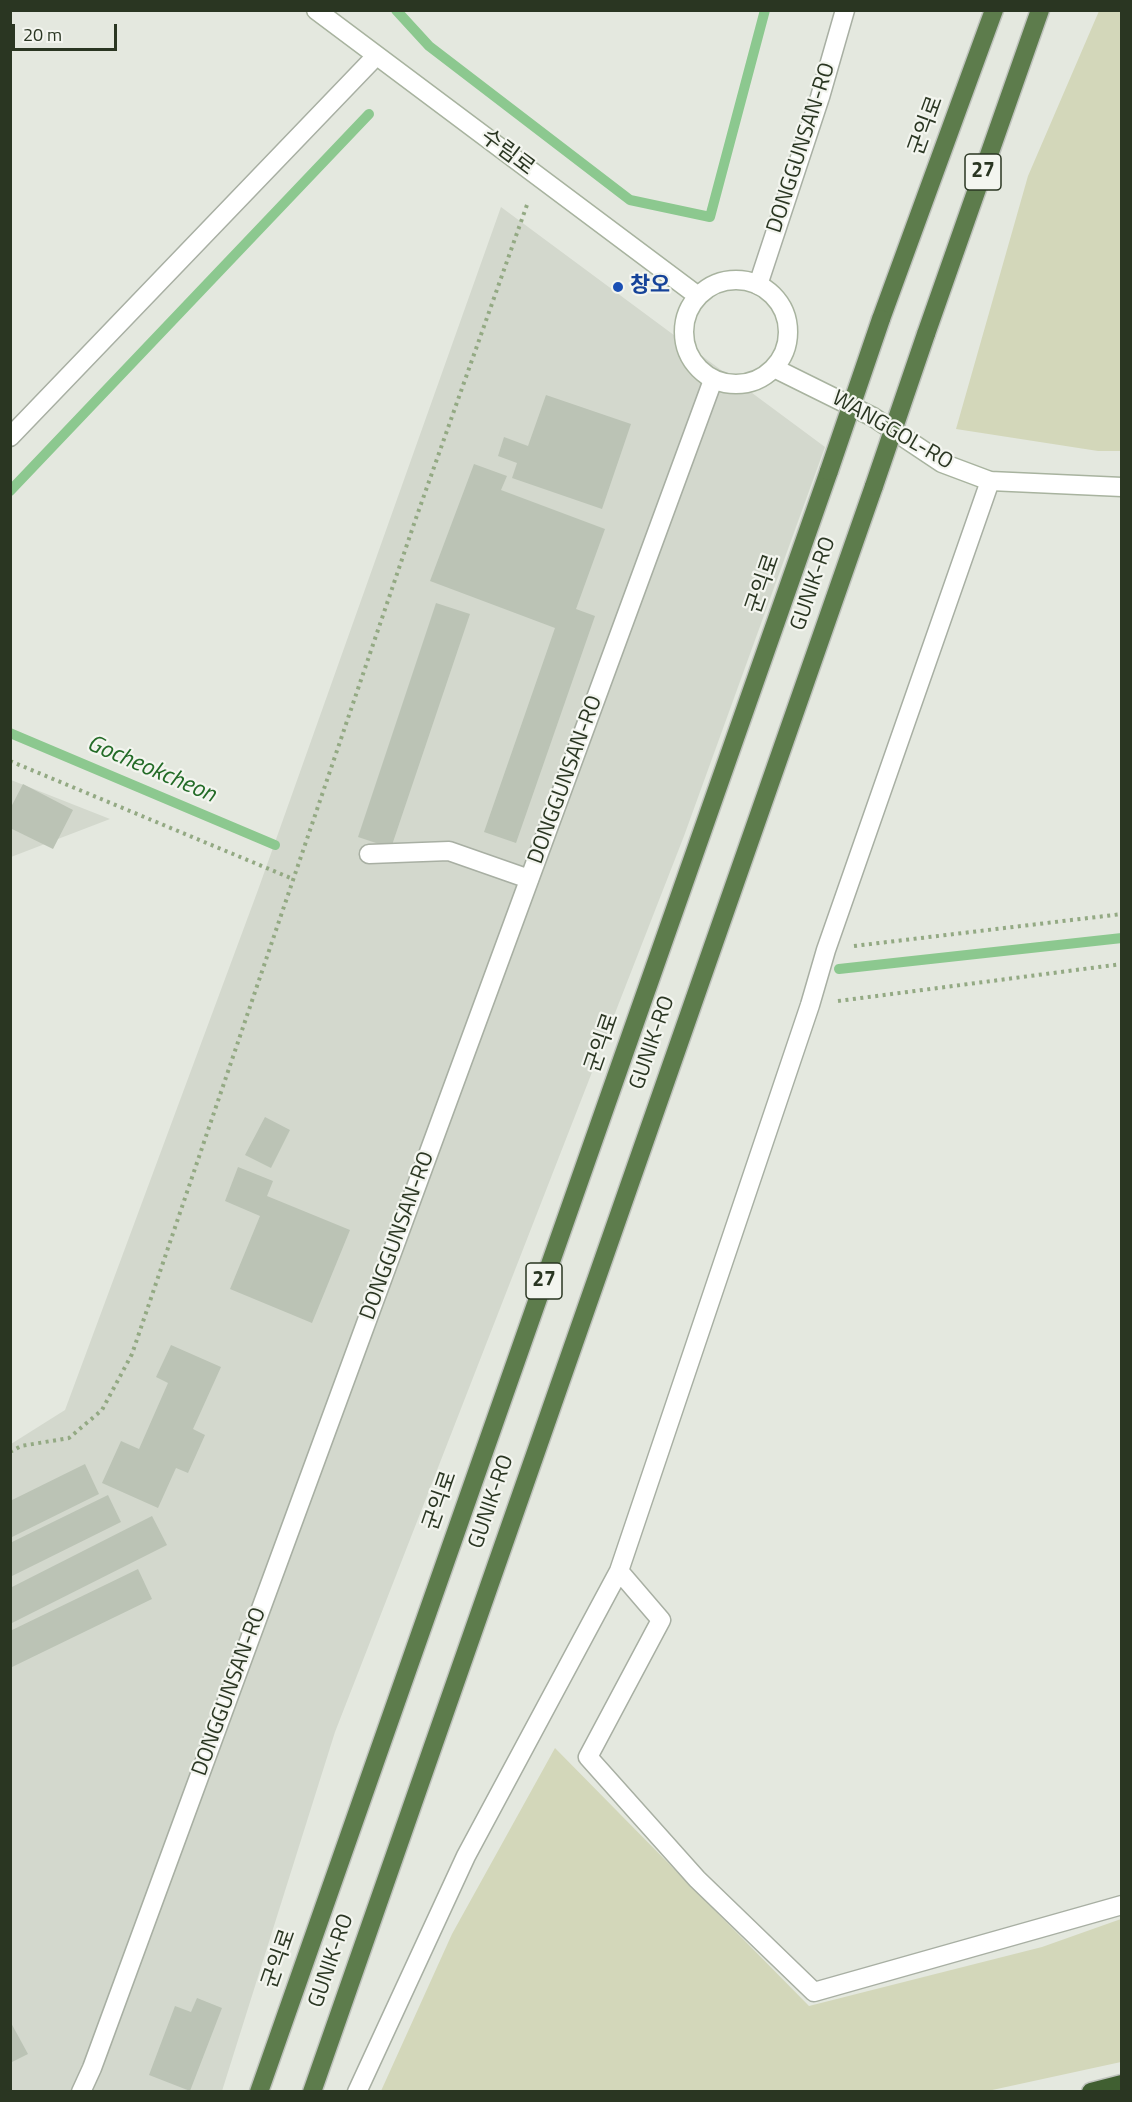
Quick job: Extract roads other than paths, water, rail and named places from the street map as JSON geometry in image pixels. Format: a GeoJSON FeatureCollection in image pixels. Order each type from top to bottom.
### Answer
{"type":"FeatureCollection","features":[{"type":"Feature","properties":{"kind":"highway","name":"군익로"},"geometry":{"type":"LineString","coordinates":[[259,2091],[881,319],[994,10]]}},
{"type":"Feature","properties":{"kind":"highway","name":"GUNIK-RO"},"geometry":{"type":"LineString","coordinates":[[312,2091],[1040,10]]}},
{"type":"Feature","properties":{"kind":"highway"},"geometry":{"type":"LineString","coordinates":[[1091,2091],[1122,2084]]}},
{"type":"Feature","properties":{"kind":"street","name":"수림로"},"geometry":{"type":"LineString","coordinates":[[316,10],[698,296]]}},
{"type":"Feature","properties":{"kind":"street","name":"DONGGUNSAN-RO"},"geometry":{"type":"LineString","coordinates":[[758,285],[820,97],[845,10]]}},
{"type":"Feature","properties":{"kind":"street"},"geometry":{"type":"LineString","coordinates":[[10,437],[376,56]]}},
{"type":"Feature","properties":{"kind":"street"},"geometry":{"type":"LineString","coordinates":[[726,280],[742,280],[758,285],[772,294],[782,307],[787,322],[788,339],[783,355],[774,368],[761,378],[746,384],[729,384],[713,380],[700,370],[690,357],[684,342],[684,326],[688,310],[698,296],[711,286],[726,280]]}},
{"type":"Feature","properties":{"kind":"street","name":"WANGGOL-RO"},"geometry":{"type":"LineString","coordinates":[[774,368],[873,417],[942,463],[990,481],[1122,487]]}},
{"type":"Feature","properties":{"kind":"street","name":"DONGGUNSAN-RO"},"geometry":{"type":"LineString","coordinates":[[81,2091],[92,2068],[713,380]]}},
{"type":"Feature","properties":{"kind":"street"},"geometry":{"type":"LineString","coordinates":[[357,2091],[466,1856],[619,1571],[810,1005],[826,950],[990,481]]}},
{"type":"Feature","properties":{"kind":"street"},"geometry":{"type":"LineString","coordinates":[[369,854],[449,850],[530,879]]}},
{"type":"Feature","properties":{"kind":"street"},"geometry":{"type":"LineString","coordinates":[[619,1571],[661,1620],[588,1757],[697,1879],[814,1992],[1122,1905]]}},
{"type":"Feature","properties":{"kind":"waterway"},"geometry":{"type":"LineString","coordinates":[[396,10],[429,46],[630,200],[710,217],[765,10]]}},
{"type":"Feature","properties":{"kind":"waterway"},"geometry":{"type":"LineString","coordinates":[[10,491],[369,114]]}},
{"type":"Feature","properties":{"kind":"waterway","name":"Gocheokcheon"},"geometry":{"type":"LineString","coordinates":[[10,733],[275,845]]}},
{"type":"Feature","properties":{"kind":"waterway"},"geometry":{"type":"LineString","coordinates":[[839,969],[1122,938]]}},
{"type":"Feature","properties":{"kind":"place","name":"창오"},"geometry":{"type":"Point","coordinates":[618,287]}}]}
